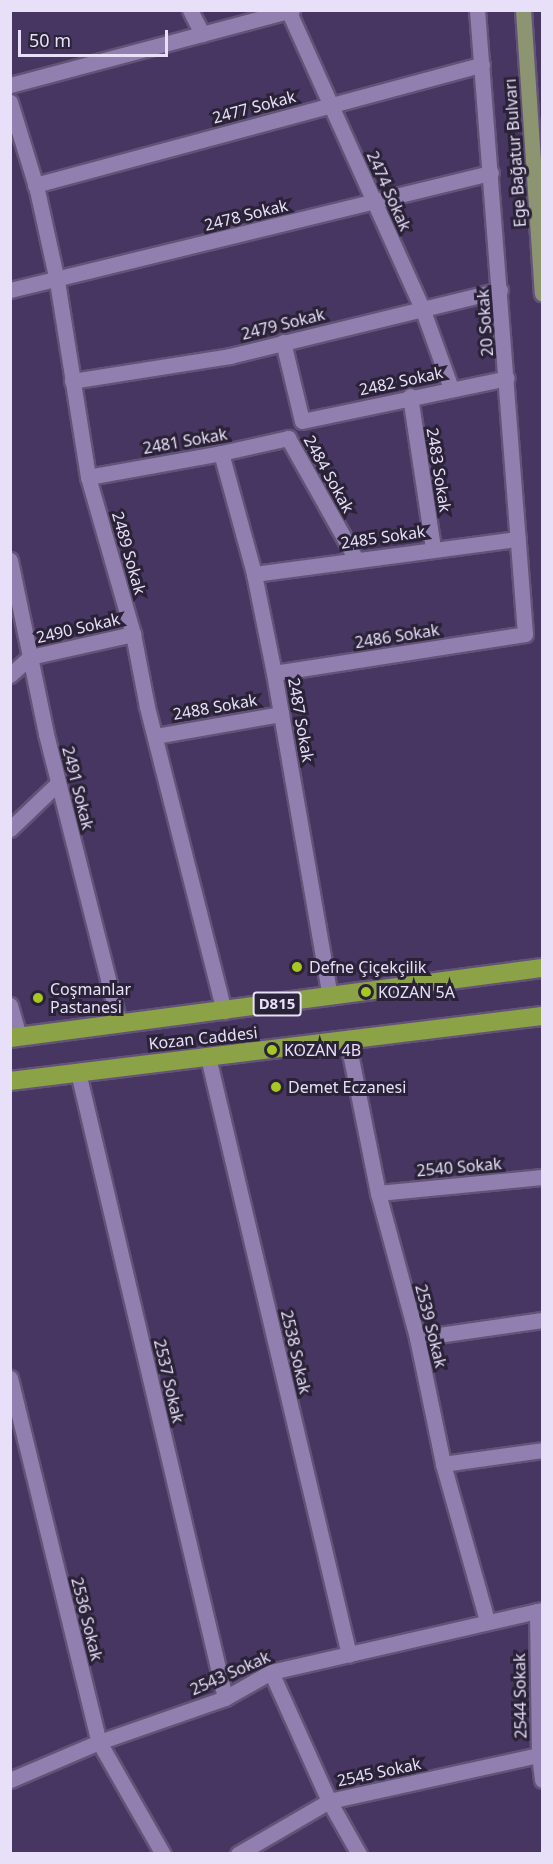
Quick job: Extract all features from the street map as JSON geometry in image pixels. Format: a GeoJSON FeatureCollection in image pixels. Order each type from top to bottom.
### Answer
{"type":"FeatureCollection","features":[{"type":"Feature","properties":{"kind":"highway","name":"Kozan Caddesi"},"geometry":{"type":"LineString","coordinates":[[15,1037],[543,968]]}},
{"type":"Feature","properties":{"kind":"highway","name":"Kozan Caddesi"},"geometry":{"type":"LineString","coordinates":[[10,1081],[208,1058],[347,1038],[543,1016]]}},
{"type":"Feature","properties":{"kind":"main road","name":"Ege Bağatur Bulvarı"},"geometry":{"type":"LineString","coordinates":[[523,10],[543,293]]}},
{"type":"Feature","properties":{"kind":"street"},"geometry":{"type":"LineString","coordinates":[[190,10],[202,34]]}},
{"type":"Feature","properties":{"kind":"street","name":"20 Sokak"},"geometry":{"type":"LineString","coordinates":[[477,10],[501,290],[525,634]]}},
{"type":"Feature","properties":{"kind":"street"},"geometry":{"type":"LineString","coordinates":[[10,85],[290,11]]}},
{"type":"Feature","properties":{"kind":"street","name":"2474 Sokak"},"geometry":{"type":"LineString","coordinates":[[290,11],[422,308],[451,388]]}},
{"type":"Feature","properties":{"kind":"street","name":"2477 Sokak"},"geometry":{"type":"LineString","coordinates":[[35,185],[482,64]]}},
{"type":"Feature","properties":{"kind":"street","name":"2489 Sokak"},"geometry":{"type":"LineString","coordinates":[[10,102],[35,185],[57,280],[88,477],[133,634],[155,736],[224,1011]]}},
{"type":"Feature","properties":{"kind":"street","name":"2478 Sokak"},"geometry":{"type":"LineString","coordinates":[[10,290],[491,173]]}},
{"type":"Feature","properties":{"kind":"street","name":"2479 Sokak"},"geometry":{"type":"LineString","coordinates":[[72,381],[230,356],[501,290]]}},
{"type":"Feature","properties":{"kind":"street","name":"2482 Sokak"},"geometry":{"type":"LineString","coordinates":[[283,342],[302,421],[410,396],[507,378]]}},
{"type":"Feature","properties":{"kind":"street","name":"2483 Sokak"},"geometry":{"type":"LineString","coordinates":[[410,396],[433,548]]}},
{"type":"Feature","properties":{"kind":"street","name":"2481 Sokak"},"geometry":{"type":"LineString","coordinates":[[88,477],[221,453],[288,438]]}},
{"type":"Feature","properties":{"kind":"street","name":"2484 Sokak"},"geometry":{"type":"LineString","coordinates":[[288,438],[356,559]]}},
{"type":"Feature","properties":{"kind":"street","name":"2487 Sokak"},"geometry":{"type":"LineString","coordinates":[[221,453],[254,574],[274,673],[330,996]]}},
{"type":"Feature","properties":{"kind":"street","name":"2485 Sokak"},"geometry":{"type":"LineString","coordinates":[[254,574],[433,548],[518,539]]}},
{"type":"Feature","properties":{"kind":"street","name":"2491 Sokak"},"geometry":{"type":"LineString","coordinates":[[10,560],[58,783],[120,1023]]}},
{"type":"Feature","properties":{"kind":"street","name":"2490 Sokak"},"geometry":{"type":"LineString","coordinates":[[30,657],[133,634]]}},
{"type":"Feature","properties":{"kind":"street","name":"2486 Sokak"},"geometry":{"type":"LineString","coordinates":[[274,673],[525,634]]}},
{"type":"Feature","properties":{"kind":"street"},"geometry":{"type":"LineString","coordinates":[[10,675],[30,657]]}},
{"type":"Feature","properties":{"kind":"street","name":"2488 Sokak"},"geometry":{"type":"LineString","coordinates":[[155,736],[281,714]]}},
{"type":"Feature","properties":{"kind":"street"},"geometry":{"type":"LineString","coordinates":[[10,829],[58,783]]}},
{"type":"Feature","properties":{"kind":"street"},"geometry":{"type":"LineString","coordinates":[[10,1005],[15,1037]]}},
{"type":"Feature","properties":{"kind":"street","name":"2539 Sokak"},"geometry":{"type":"LineString","coordinates":[[347,1038],[378,1193],[417,1338],[443,1464],[487,1621]]}},
{"type":"Feature","properties":{"kind":"street","name":"2538 Sokak"},"geometry":{"type":"LineString","coordinates":[[208,1058],[349,1654]]}},
{"type":"Feature","properties":{"kind":"street","name":"2537 Sokak"},"geometry":{"type":"LineString","coordinates":[[78,1072],[225,1698]]}},
{"type":"Feature","properties":{"kind":"street","name":"2540 Sokak"},"geometry":{"type":"LineString","coordinates":[[378,1193],[543,1177]]}},
{"type":"Feature","properties":{"kind":"street"},"geometry":{"type":"LineString","coordinates":[[417,1338],[543,1320]]}},
{"type":"Feature","properties":{"kind":"street","name":"2536 Sokak"},"geometry":{"type":"LineString","coordinates":[[10,1378],[99,1742],[163,1854]]}},
{"type":"Feature","properties":{"kind":"street"},"geometry":{"type":"LineString","coordinates":[[443,1464],[543,1450]]}},
{"type":"Feature","properties":{"kind":"street","name":"2543 Sokak"},"geometry":{"type":"LineString","coordinates":[[10,1780],[99,1742],[225,1698],[271,1672],[540,1610]]}},
{"type":"Feature","properties":{"kind":"street","name":"2544 Sokak"},"geometry":{"type":"LineString","coordinates":[[540,1610],[539,1755],[543,1780]]}},
{"type":"Feature","properties":{"kind":"street"},"geometry":{"type":"LineString","coordinates":[[271,1672],[329,1801],[359,1854]]}},
{"type":"Feature","properties":{"kind":"street","name":"2545 Sokak"},"geometry":{"type":"LineString","coordinates":[[238,1854],[329,1801],[539,1755]]}},
{"type":"Feature","properties":{"kind":"place","name":"Defne Çiçekçilik"},"geometry":{"type":"Point","coordinates":[297,967]}},
{"type":"Feature","properties":{"kind":"place","name":"KOZAN 5A"},"geometry":{"type":"Point","coordinates":[366,992]}},
{"type":"Feature","properties":{"kind":"place","name":"Coşmanlar Pastanesi"},"geometry":{"type":"Point","coordinates":[38,998]}},
{"type":"Feature","properties":{"kind":"place","name":"KOZAN 4B"},"geometry":{"type":"Point","coordinates":[272,1050]}},
{"type":"Feature","properties":{"kind":"place","name":"Demet Eczanesi"},"geometry":{"type":"Point","coordinates":[276,1087]}}]}
